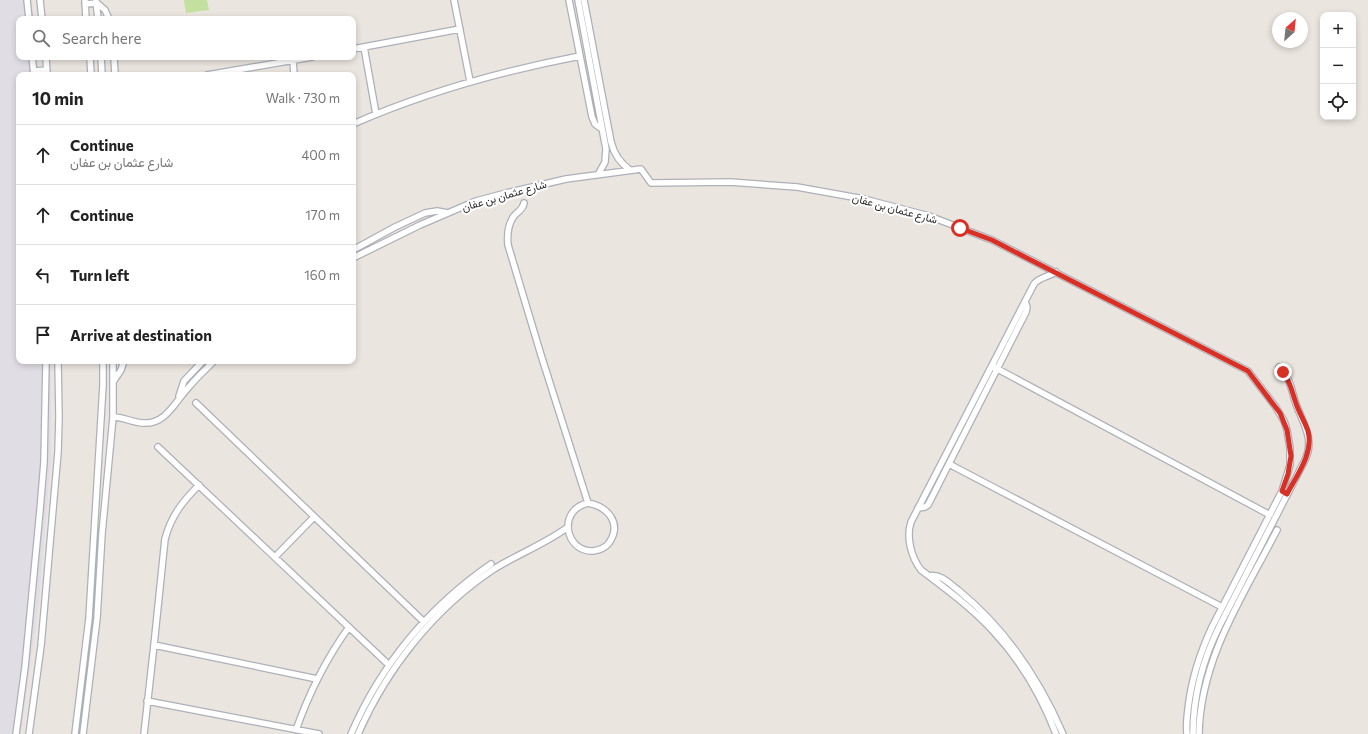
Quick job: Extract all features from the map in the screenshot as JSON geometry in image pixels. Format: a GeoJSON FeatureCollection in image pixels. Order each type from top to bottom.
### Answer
{"type":"FeatureCollection","features":[{"type":"Feature","properties":{"kind":"street"},"geometry":{"type":"LineString","coordinates":[[27,0],[29,16]]}},
{"type":"Feature","properties":{"kind":"street"},"geometry":{"type":"LineString","coordinates":[[40,0],[42,16]]}},
{"type":"Feature","properties":{"kind":"street"},"geometry":{"type":"LineString","coordinates":[[454,0],[470,81]]}},
{"type":"Feature","properties":{"kind":"street"},"geometry":{"type":"LineString","coordinates":[[569,0],[592,117],[595,124],[602,129]]}},
{"type":"Feature","properties":{"kind":"street"},"geometry":{"type":"LineString","coordinates":[[578,0],[606,149],[604,166],[599,173]]}},
{"type":"Feature","properties":{"kind":"street"},"geometry":{"type":"LineString","coordinates":[[584,0],[612,147],[619,160],[630,170]]}},
{"type":"Feature","properties":{"kind":"street"},"geometry":{"type":"LineString","coordinates":[[86,16],[85,2],[96,1]]}},
{"type":"Feature","properties":{"kind":"street"},"geometry":{"type":"LineString","coordinates":[[96,1],[98,16]]}},
{"type":"Feature","properties":{"kind":"street"},"geometry":{"type":"LineString","coordinates":[[96,1],[105,10],[108,16]]}},
{"type":"Feature","properties":{"kind":"street"},"geometry":{"type":"LineString","coordinates":[[356,48],[460,29]]}},
{"type":"Feature","properties":{"kind":"street"},"geometry":{"type":"LineString","coordinates":[[364,47],[376,114]]}},
{"type":"Feature","properties":{"kind":"street"},"geometry":{"type":"LineString","coordinates":[[356,123],[376,114],[470,81],[512,70],[580,56]]}},
{"type":"Feature","properties":{"kind":"street"},"geometry":{"type":"LineString","coordinates":[[32,60],[34,72]]}},
{"type":"Feature","properties":{"kind":"street"},"geometry":{"type":"LineString","coordinates":[[46,60],[47,72]]}},
{"type":"Feature","properties":{"kind":"street"},"geometry":{"type":"LineString","coordinates":[[90,60],[92,72]]}},
{"type":"Feature","properties":{"kind":"street"},"geometry":{"type":"LineString","coordinates":[[101,60],[102,72]]}},
{"type":"Feature","properties":{"kind":"street"},"geometry":{"type":"LineString","coordinates":[[114,60],[115,72]]}},
{"type":"Feature","properties":{"kind":"street"},"geometry":{"type":"LineString","coordinates":[[229,72],[293,60],[294,72]]}},
{"type":"Feature","properties":{"kind":"street","name":"شارع عثمان بن عفان"},"geometry":{"type":"LineString","coordinates":[[356,256],[393,237],[476,201],[506,192],[599,173],[641,169],[651,183],[730,182],[764,184],[817,190],[864,199],[929,216],[992,240],[1248,371],[1280,413],[1287,430],[1291,456],[1285,492]]}},
{"type":"Feature","properties":{"kind":"street"},"geometry":{"type":"LineString","coordinates":[[524,203],[522,209],[514,217],[509,226],[507,236],[508,245],[588,503]]}},
{"type":"Feature","properties":{"kind":"street"},"geometry":{"type":"LineString","coordinates":[[356,248],[395,227],[425,213],[437,210],[448,213]]}},
{"type":"Feature","properties":{"kind":"street"},"geometry":{"type":"LineString","coordinates":[[1056,272],[1036,281],[918,508],[910,526],[909,538],[916,562],[921,570],[984,622],[1010,650],[1041,700],[1056,734]]}},
{"type":"Feature","properties":{"kind":"street"},"geometry":{"type":"LineString","coordinates":[[918,508],[925,507],[928,504],[949,464],[1026,312],[1027,307],[1025,302]]}},
{"type":"Feature","properties":{"kind":"street"},"geometry":{"type":"LineString","coordinates":[[16,734],[25,667],[44,462],[46,364]]}},
{"type":"Feature","properties":{"kind":"street"},"geometry":{"type":"LineString","coordinates":[[29,734],[41,646],[58,452],[58,364]]}},
{"type":"Feature","properties":{"kind":"street"},"geometry":{"type":"LineString","coordinates":[[74,734],[89,618],[103,364]]}},
{"type":"Feature","properties":{"kind":"street"},"geometry":{"type":"LineString","coordinates":[[84,733],[97,618],[102,534],[113,417],[113,364]]}},
{"type":"Feature","properties":{"kind":"street"},"geometry":{"type":"LineString","coordinates":[[112,382],[121,370],[123,364]]}},
{"type":"Feature","properties":{"kind":"street"},"geometry":{"type":"LineString","coordinates":[[179,399],[184,381],[200,364]]}},
{"type":"Feature","properties":{"kind":"street"},"geometry":{"type":"LineString","coordinates":[[113,417],[144,423],[160,419],[167,415],[194,381],[211,364]]}},
{"type":"Feature","properties":{"kind":"street"},"geometry":{"type":"LineString","coordinates":[[992,366],[1270,515]]}},
{"type":"Feature","properties":{"kind":"street"},"geometry":{"type":"LineString","coordinates":[[1187,734],[1189,704],[1196,668],[1207,636],[1270,515],[1307,455],[1309,440],[1308,431],[1295,401],[1287,376],[1279,367]]}},
{"type":"Feature","properties":{"kind":"street"},"geometry":{"type":"LineString","coordinates":[[196,403],[424,622]]}},
{"type":"Feature","properties":{"kind":"street"},"geometry":{"type":"LineString","coordinates":[[158,447],[389,665]]}},
{"type":"Feature","properties":{"kind":"street"},"geometry":{"type":"LineString","coordinates":[[949,464],[1222,607]]}},
{"type":"Feature","properties":{"kind":"street"},"geometry":{"type":"LineString","coordinates":[[144,734],[165,539],[177,510],[199,485]]}},
{"type":"Feature","properties":{"kind":"street"},"geometry":{"type":"LineString","coordinates":[[1194,734],[1196,694],[1209,649],[1285,492]]}},
{"type":"Feature","properties":{"kind":"street"},"geometry":{"type":"LineString","coordinates":[[588,503],[595,504],[609,513],[614,523],[610,542],[605,548],[590,551],[582,549],[572,539],[568,527],[571,514],[580,505],[588,503]]}},
{"type":"Feature","properties":{"kind":"street"},"geometry":{"type":"LineString","coordinates":[[275,557],[314,517]]}},
{"type":"Feature","properties":{"kind":"street"},"geometry":{"type":"LineString","coordinates":[[358,734],[376,698],[391,674],[420,636],[462,593],[494,569],[568,527]]}},
{"type":"Feature","properties":{"kind":"street"},"geometry":{"type":"LineString","coordinates":[[1199,734],[1203,694],[1216,651],[1223,633],[1277,530]]}},
{"type":"Feature","properties":{"kind":"street"},"geometry":{"type":"LineString","coordinates":[[351,734],[365,704],[389,665],[424,622],[455,591],[491,564]]}},
{"type":"Feature","properties":{"kind":"street"},"geometry":{"type":"LineString","coordinates":[[929,576],[939,576],[957,589],[1006,637],[1038,685],[1063,734]]}},
{"type":"Feature","properties":{"kind":"street"},"geometry":{"type":"LineString","coordinates":[[296,730],[317,679],[334,649],[349,627]]}},
{"type":"Feature","properties":{"kind":"street"},"geometry":{"type":"LineString","coordinates":[[154,645],[317,679]]}},
{"type":"Feature","properties":{"kind":"street"},"geometry":{"type":"LineString","coordinates":[[1209,649],[1216,651]]}},
{"type":"Feature","properties":{"kind":"street"},"geometry":{"type":"LineString","coordinates":[[147,701],[319,734]]}},
{"type":"Feature","properties":{"kind":"shaded area"},"geometry":{"type":"Polygon","coordinates":[[[0,0],[32,0],[34,16],[16,16],[16,60],[38,60],[40,72],[16,72],[16,364],[51,364],[51,459],[39,601],[21,734],[0,734],[0,0]]]}},
{"type":"Feature","properties":{"kind":"green space"},"geometry":{"type":"Polygon","coordinates":[[[184,0],[207,0],[209,10],[186,13],[184,0]]]}},
{"type":"Feature","properties":{"kind":"route"},"geometry":{"type":"LineString","coordinates":[[960,228],[992,240],[1248,371],[1280,413],[1287,430],[1291,456],[1286,483],[1282,491],[1287,494],[1307,455],[1309,440],[1308,431],[1297,407],[1291,386],[1287,376],[1283,372]]}}]}
